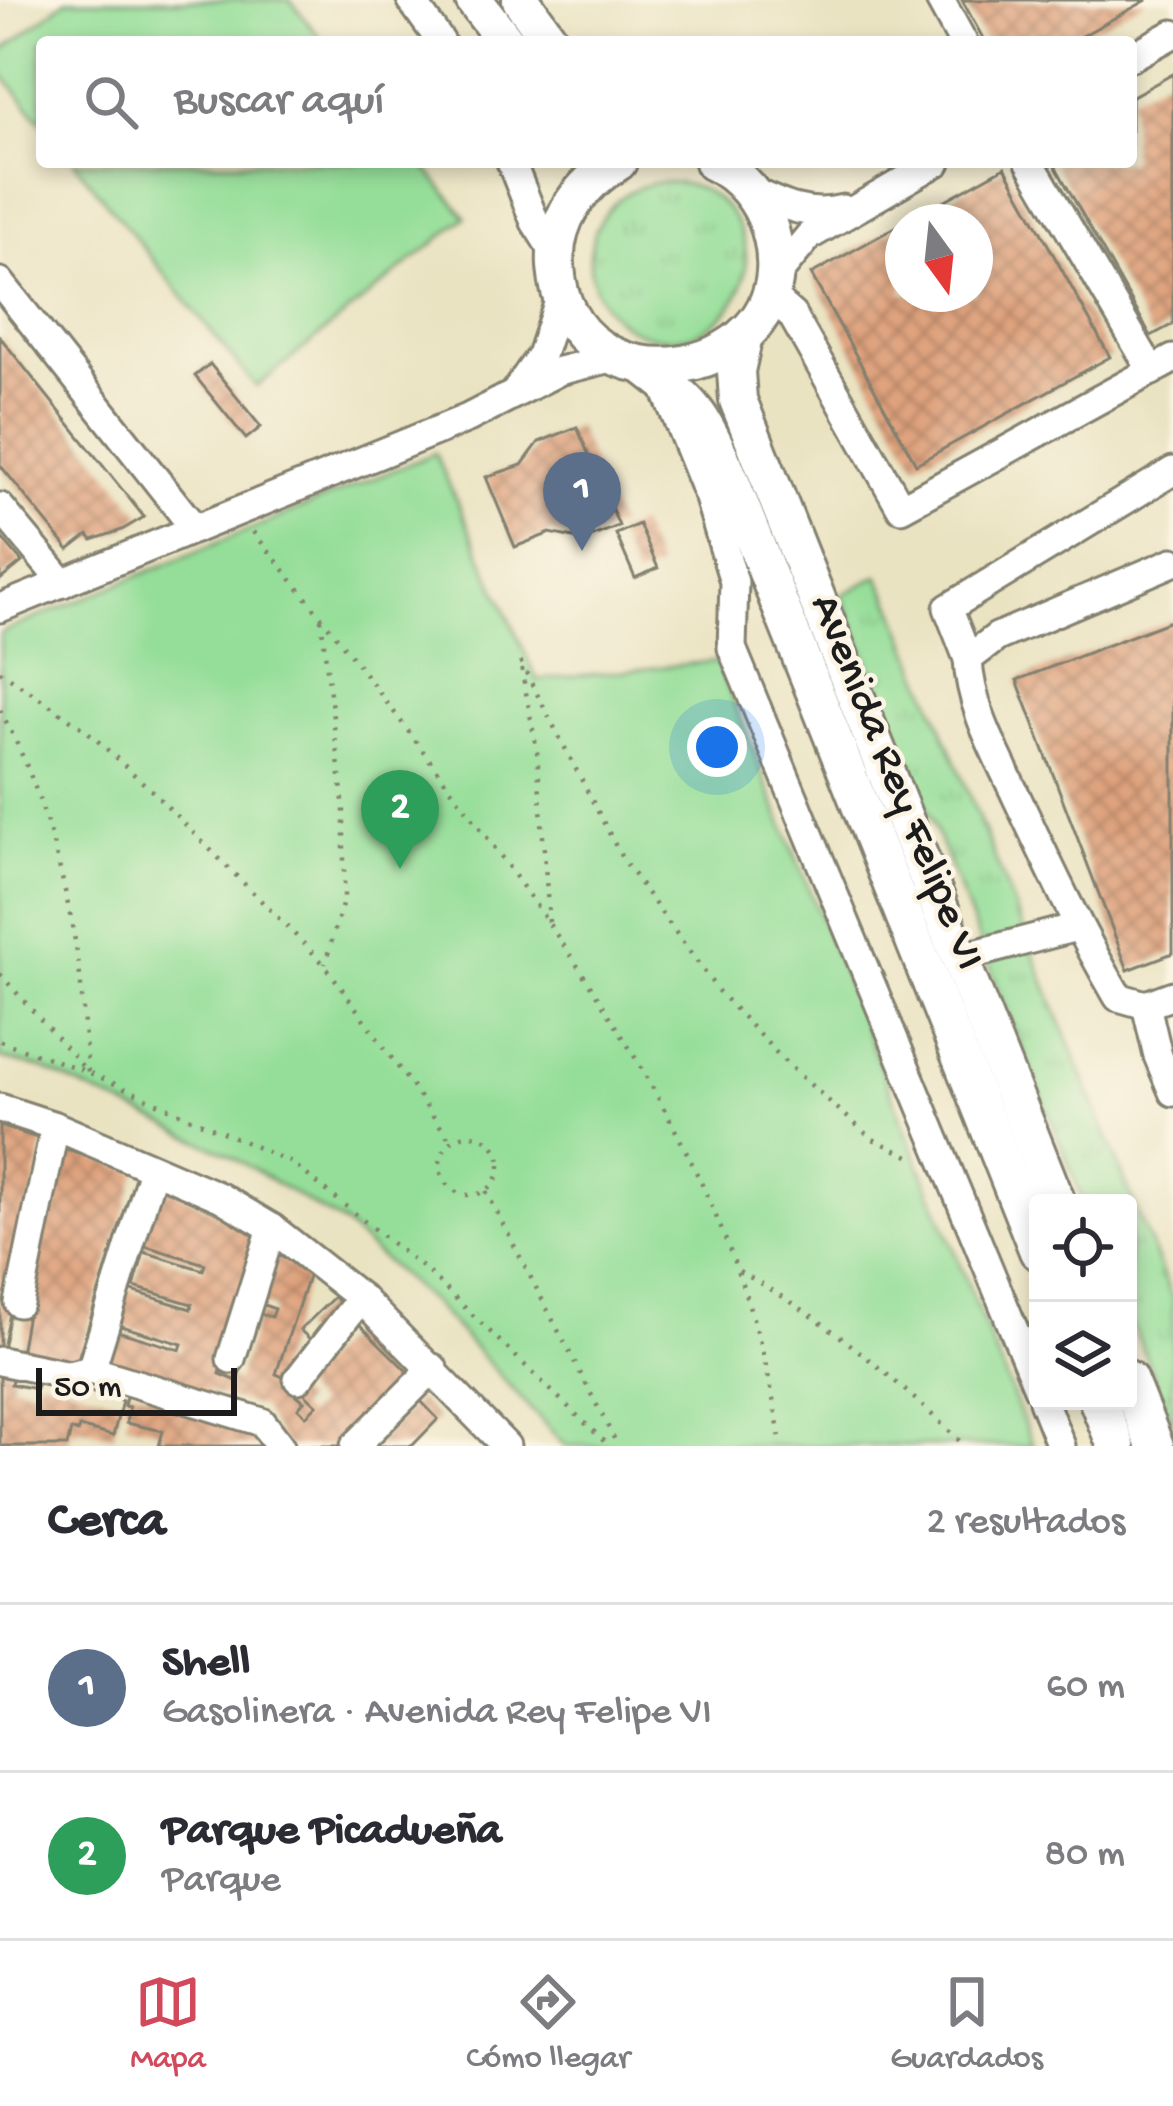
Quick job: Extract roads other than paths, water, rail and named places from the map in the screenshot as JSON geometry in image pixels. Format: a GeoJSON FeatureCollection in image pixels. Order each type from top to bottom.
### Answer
{"type":"FeatureCollection","features":[{"type":"Feature","properties":{"kind":"main road"},"geometry":{"type":"LineString","coordinates":[[474,0],[501,36]]}},
{"type":"Feature","properties":{"kind":"main road"},"geometry":{"type":"LineString","coordinates":[[521,0],[547,36]]}},
{"type":"Feature","properties":{"kind":"main road"},"geometry":{"type":"LineString","coordinates":[[572,168],[573,200]]}},
{"type":"Feature","properties":{"kind":"main road"},"geometry":{"type":"LineString","coordinates":[[561,295],[556,255],[562,223],[573,200],[608,168]]}},
{"type":"Feature","properties":{"kind":"main road"},"geometry":{"type":"LineString","coordinates":[[640,368],[690,366],[721,353],[744,335],[771,288],[772,237],[750,190],[721,168]]}},
{"type":"Feature","properties":{"kind":"main road","name":"Avenida Rey Felipe VI"},"geometry":{"type":"LineString","coordinates":[[561,295],[581,330],[640,368],[703,418],[1029,1228]]}},
{"type":"Feature","properties":{"kind":"main road","name":"Avenida Rey Felipe VI"},"geometry":{"type":"LineString","coordinates":[[744,335],[736,371],[738,400],[1054,1194]]}},
{"type":"Feature","properties":{"kind":"main road"},"geometry":{"type":"LineString","coordinates":[[1137,1401],[1155,1446]]}},
{"type":"Feature","properties":{"kind":"main road"},"geometry":{"type":"LineString","coordinates":[[1102,1410],[1116,1446]]}},
{"type":"Feature","properties":{"kind":"street"},"geometry":{"type":"LineString","coordinates":[[411,0],[438,36]]}},
{"type":"Feature","properties":{"kind":"street"},"geometry":{"type":"LineString","coordinates":[[542,0],[557,36]]}},
{"type":"Feature","properties":{"kind":"street"},"geometry":{"type":"LineString","coordinates":[[940,0],[960,36]]}},
{"type":"Feature","properties":{"kind":"street"},"geometry":{"type":"LineString","coordinates":[[1137,54],[1173,34]]}},
{"type":"Feature","properties":{"kind":"street"},"geometry":{"type":"LineString","coordinates":[[513,168],[535,222],[556,255]]}},
{"type":"Feature","properties":{"kind":"street"},"geometry":{"type":"LineString","coordinates":[[926,168],[809,236],[771,288],[792,315],[901,508],[1162,365],[1034,168]]}},
{"type":"Feature","properties":{"kind":"street"},"geometry":{"type":"LineString","coordinates":[[750,190],[801,212],[827,213],[859,204]]}},
{"type":"Feature","properties":{"kind":"street"},"geometry":{"type":"LineString","coordinates":[[0,282],[195,529]]}},
{"type":"Feature","properties":{"kind":"street"},"geometry":{"type":"LineString","coordinates":[[507,400],[531,376],[561,295]]}},
{"type":"Feature","properties":{"kind":"street"},"geometry":{"type":"LineString","coordinates":[[0,608],[195,529],[448,416],[507,400],[560,371],[640,368],[710,498],[734,582],[732,648],[1029,1366]]}},
{"type":"Feature","properties":{"kind":"street"},"geometry":{"type":"LineString","coordinates":[[1173,471],[948,608],[968,659],[969,681],[988,734],[1077,926],[1118,997],[1160,1000],[1158,1056],[1173,1092]]}},
{"type":"Feature","properties":{"kind":"street"},"geometry":{"type":"LineString","coordinates":[[0,507],[63,583]]}},
{"type":"Feature","properties":{"kind":"street"},"geometry":{"type":"LineString","coordinates":[[968,659],[997,637],[1173,562]]}},
{"type":"Feature","properties":{"kind":"street"},"geometry":{"type":"LineString","coordinates":[[959,958],[1077,926]]}},
{"type":"Feature","properties":{"kind":"street"},"geometry":{"type":"LineString","coordinates":[[0,1108],[56,1126],[220,1197],[272,1228],[362,1298],[502,1444]]}},
{"type":"Feature","properties":{"kind":"street"},"geometry":{"type":"LineString","coordinates":[[19,1304],[56,1126]]}},
{"type":"Feature","properties":{"kind":"street"},"geometry":{"type":"LineString","coordinates":[[92,1370],[153,1170]]}},
{"type":"Feature","properties":{"kind":"street"},"geometry":{"type":"LineString","coordinates":[[231,1358],[272,1228]]}},
{"type":"Feature","properties":{"kind":"street"},"geometry":{"type":"LineString","coordinates":[[298,1378],[362,1298]]}},
{"type":"Feature","properties":{"kind":"street"},"geometry":{"type":"LineString","coordinates":[[0,1361],[69,1375],[92,1370],[262,1422],[280,1446]]}},
{"type":"Feature","properties":{"kind":"street"},"geometry":{"type":"LineString","coordinates":[[355,1446],[433,1368]]}},
{"type":"Feature","properties":{"kind":"street"},"geometry":{"type":"LineString","coordinates":[[1047,1410],[1061,1446]]}},
{"type":"Feature","properties":{"kind":"place","name":"Shell"},"geometry":{"type":"Point","coordinates":[582,551]}},
{"type":"Feature","properties":{"kind":"place","name":"Parque Picadueña"},"geometry":{"type":"Point","coordinates":[400,869]}}]}
